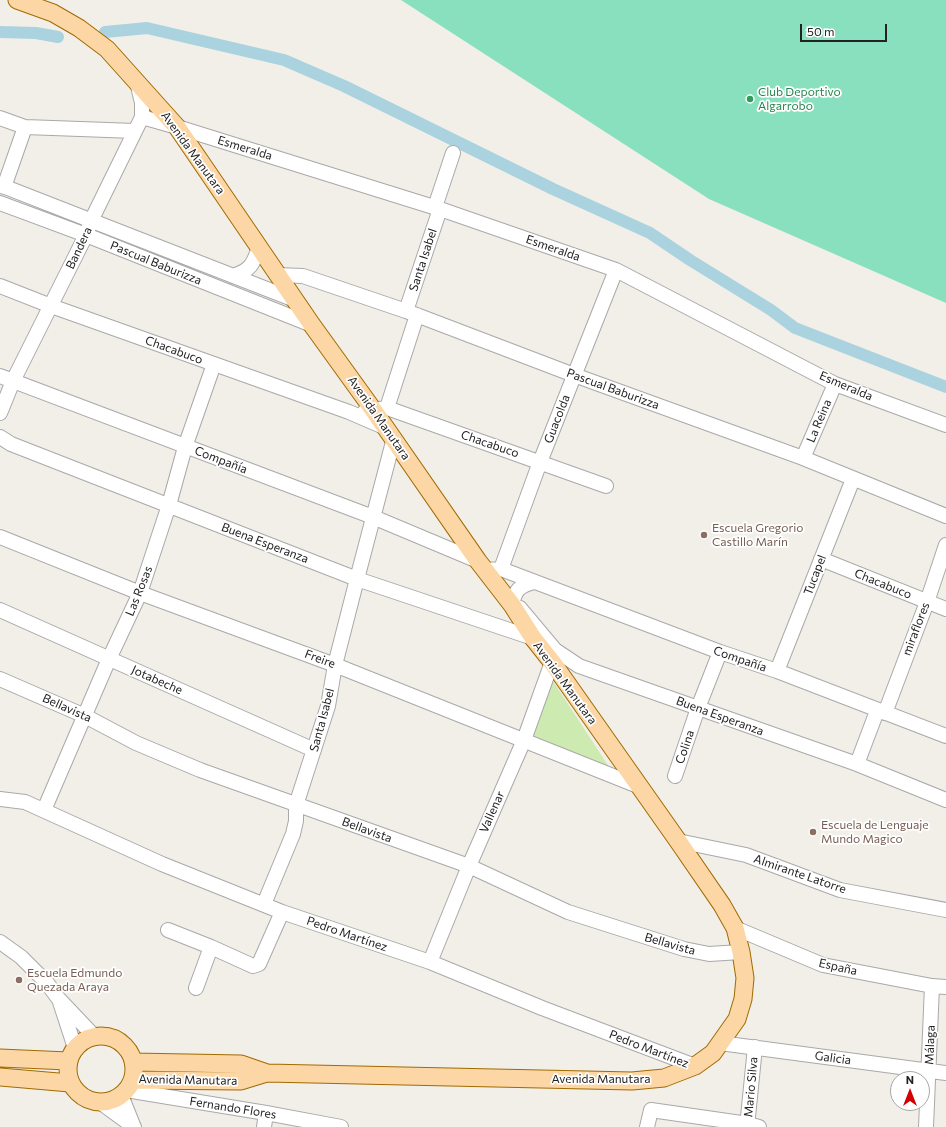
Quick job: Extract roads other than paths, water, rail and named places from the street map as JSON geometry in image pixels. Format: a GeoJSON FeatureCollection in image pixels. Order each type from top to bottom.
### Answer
{"type":"FeatureCollection","features":[{"type":"Feature","properties":{"kind":"main road","name":"Avenida Manutara"},"geometry":{"type":"LineString","coordinates":[[17,0],[53,13],[79,28],[107,49],[177,127],[312,325],[381,409],[390,433],[459,534],[488,567],[533,638],[552,662],[722,905],[735,928],[745,978],[744,1000],[737,1019],[713,1053],[695,1066],[664,1078],[632,1082],[267,1073],[241,1064],[133,1062]]}},
{"type":"Feature","properties":{"kind":"main road"},"geometry":{"type":"LineString","coordinates":[[94,1036],[109,1037],[122,1044],[131,1055],[133,1062],[134,1070],[126,1088],[107,1102],[92,1101],[79,1094],[70,1083],[68,1076],[72,1054],[80,1042],[94,1036]]}},
{"type":"Feature","properties":{"kind":"main road"},"geometry":{"type":"LineString","coordinates":[[0,1058],[72,1054]]}},
{"type":"Feature","properties":{"kind":"main road","name":"Avenida Manutara"},"geometry":{"type":"LineString","coordinates":[[126,1088],[241,1082],[267,1073]]}},
{"type":"Feature","properties":{"kind":"main road"},"geometry":{"type":"LineString","coordinates":[[0,1077],[70,1083]]}},
{"type":"Feature","properties":{"kind":"street","name":"Bandera"},"geometry":{"type":"LineString","coordinates":[[0,413],[7,378],[51,306],[142,117],[142,103],[137,81]]}},
{"type":"Feature","properties":{"kind":"street","name":"Esmeralda"},"geometry":{"type":"LineString","coordinates":[[142,117],[437,208],[616,270],[835,384],[946,425]]}},
{"type":"Feature","properties":{"kind":"street"},"geometry":{"type":"LineString","coordinates":[[0,118],[25,127],[136,131]]}},
{"type":"Feature","properties":{"kind":"street"},"geometry":{"type":"LineString","coordinates":[[2,186],[25,127]]}},
{"type":"Feature","properties":{"kind":"street","name":"Santa Isabel"},"geometry":{"type":"LineString","coordinates":[[381,409],[412,313],[437,208],[453,153]]}},
{"type":"Feature","properties":{"kind":"street","name":"Pascual Baburizza"},"geometry":{"type":"LineString","coordinates":[[2,186],[295,300]]}},
{"type":"Feature","properties":{"kind":"street","name":"Pascual Baburizza"},"geometry":{"type":"LineString","coordinates":[[0,203],[86,235],[312,325]]}},
{"type":"Feature","properties":{"kind":"street"},"geometry":{"type":"LineString","coordinates":[[232,276],[242,273],[253,264],[259,248]]}},
{"type":"Feature","properties":{"kind":"street","name":"Guacolda"},"geometry":{"type":"LineString","coordinates":[[488,567],[540,462],[616,270]]}},
{"type":"Feature","properties":{"kind":"street","name":"Pascual Baburizza"},"geometry":{"type":"LineString","coordinates":[[277,275],[303,276],[412,313],[574,375],[803,458],[946,516]]}},
{"type":"Feature","properties":{"kind":"street","name":"Chacabuco"},"geometry":{"type":"LineString","coordinates":[[0,286],[51,306],[349,412],[390,433]]}},
{"type":"Feature","properties":{"kind":"street","name":"Las Rosas"},"geometry":{"type":"LineString","coordinates":[[44,810],[109,659],[140,592],[169,506],[185,446],[214,364]]}},
{"type":"Feature","properties":{"kind":"street","name":"Compañía"},"geometry":{"type":"LineString","coordinates":[[7,378],[373,517],[488,567],[534,582],[720,652],[777,671],[946,736]]}},
{"type":"Feature","properties":{"kind":"street","name":"La Reina"},"geometry":{"type":"LineString","coordinates":[[803,458],[835,384]]}},
{"type":"Feature","properties":{"kind":"street","name":"Chacabuco"},"geometry":{"type":"LineString","coordinates":[[349,412],[381,409],[540,462],[606,486]]}},
{"type":"Feature","properties":{"kind":"street","name":"Santa Isabel"},"geometry":{"type":"LineString","coordinates":[[264,904],[293,834],[296,821],[296,805],[328,706],[335,665],[373,517],[390,433]]}},
{"type":"Feature","properties":{"kind":"street","name":"Buena Esperanza"},"geometry":{"type":"LineString","coordinates":[[0,437],[11,444],[357,578],[533,638]]}},
{"type":"Feature","properties":{"kind":"street","name":"Tucapel"},"geometry":{"type":"LineString","coordinates":[[777,671],[853,479]]}},
{"type":"Feature","properties":{"kind":"street"},"geometry":{"type":"LineString","coordinates":[[442,546],[453,542],[459,534]]}},
{"type":"Feature","properties":{"kind":"street","name":"Freire"},"geometry":{"type":"LineString","coordinates":[[0,537],[140,592],[335,665],[638,786]]}},
{"type":"Feature","properties":{"kind":"street","name":"miraflores"},"geometry":{"type":"LineString","coordinates":[[857,764],[881,712],[927,602],[946,545]]}},
{"type":"Feature","properties":{"kind":"street","name":"Chacabuco"},"geometry":{"type":"LineString","coordinates":[[821,559],[946,609]]}},
{"type":"Feature","properties":{"kind":"street"},"geometry":{"type":"LineString","coordinates":[[512,605],[520,587],[534,582]]}},
{"type":"Feature","properties":{"kind":"street","name":"Buena Esperanza"},"geometry":{"type":"LineString","coordinates":[[512,605],[520,608],[555,650],[579,666],[857,764],[946,800]]}},
{"type":"Feature","properties":{"kind":"street","name":"Jotabeche"},"geometry":{"type":"LineString","coordinates":[[0,610],[314,750]]}},
{"type":"Feature","properties":{"kind":"street","name":"Colina"},"geometry":{"type":"LineString","coordinates":[[675,776],[698,708],[720,652]]}},
{"type":"Feature","properties":{"kind":"street","name":"Vallenar"},"geometry":{"type":"LineString","coordinates":[[430,962],[469,866],[524,740],[552,662]]}},
{"type":"Feature","properties":{"kind":"street","name":"Bellavista"},"geometry":{"type":"LineString","coordinates":[[0,679],[85,716],[136,743],[193,767],[469,866],[568,912],[684,949],[709,954],[741,952]]}},
{"type":"Feature","properties":{"kind":"street","name":"Pedro Martínez"},"geometry":{"type":"LineString","coordinates":[[0,799],[25,802],[162,864],[282,912],[430,962],[542,1008],[695,1066]]}},
{"type":"Feature","properties":{"kind":"street","name":"Almirante Latorre"},"geometry":{"type":"LineString","coordinates":[[678,841],[746,855],[840,890],[946,910]]}},
{"type":"Feature","properties":{"kind":"street"},"geometry":{"type":"LineString","coordinates":[[168,930],[211,946],[253,966],[256,966],[259,964],[282,912]]}},
{"type":"Feature","properties":{"kind":"street","name":"España"},"geometry":{"type":"LineString","coordinates":[[735,928],[823,965],[939,987]]}},
{"type":"Feature","properties":{"kind":"street"},"geometry":{"type":"LineString","coordinates":[[0,942],[21,957],[47,983],[58,998],[94,1036]]}},
{"type":"Feature","properties":{"kind":"street"},"geometry":{"type":"LineString","coordinates":[[196,988],[211,946]]}},
{"type":"Feature","properties":{"kind":"street","name":"Málaga"},"geometry":{"type":"LineString","coordinates":[[929,1071],[939,987]]}},
{"type":"Feature","properties":{"kind":"street"},"geometry":{"type":"LineString","coordinates":[[58,998],[72,1054]]}},
{"type":"Feature","properties":{"kind":"street","name":"Galicia"},"geometry":{"type":"LineString","coordinates":[[720,1043],[929,1071]]}},
{"type":"Feature","properties":{"kind":"street","name":"Mario Silva"},"geometry":{"type":"LineString","coordinates":[[752,1126],[755,1047]]}},
{"type":"Feature","properties":{"kind":"street","name":"Galicia"},"geometry":{"type":"LineString","coordinates":[[930,1071],[946,1072]]}},
{"type":"Feature","properties":{"kind":"street"},"geometry":{"type":"LineString","coordinates":[[126,1088],[134,1126]]}},
{"type":"Feature","properties":{"kind":"street","name":"Fernando Flores"},"geometry":{"type":"LineString","coordinates":[[126,1088],[265,1120],[341,1127]]}},
{"type":"Feature","properties":{"kind":"street"},"geometry":{"type":"LineString","coordinates":[[100,1102],[134,1126]]}},
{"type":"Feature","properties":{"kind":"street"},"geometry":{"type":"LineString","coordinates":[[647,1127],[651,1110],[752,1126]]}},
{"type":"Feature","properties":{"kind":"street","name":"Málaga"},"geometry":{"type":"LineString","coordinates":[[926,1127],[927,1111]]}},
{"type":"Feature","properties":{"kind":"waterway"},"geometry":{"type":"LineString","coordinates":[[105,32],[147,28],[284,60],[344,86],[553,189],[650,233],[690,260],[771,310],[795,328],[946,387]]}},
{"type":"Feature","properties":{"kind":"waterway"},"geometry":{"type":"LineString","coordinates":[[0,32],[36,33],[58,37]]}},
{"type":"Feature","properties":{"kind":"place","name":"Club Deportivo Algarrobo"},"geometry":{"type":"Point","coordinates":[750,99]}},
{"type":"Feature","properties":{"kind":"place","name":"Escuela Gregorio Castillo Marín"},"geometry":{"type":"Point","coordinates":[704,535]}},
{"type":"Feature","properties":{"kind":"place","name":"Escuela de Lenguaje Mundo Magico"},"geometry":{"type":"Point","coordinates":[813,832]}},
{"type":"Feature","properties":{"kind":"place","name":"Escuela Edmundo Quezada Araya"},"geometry":{"type":"Point","coordinates":[19,980]}}]}
